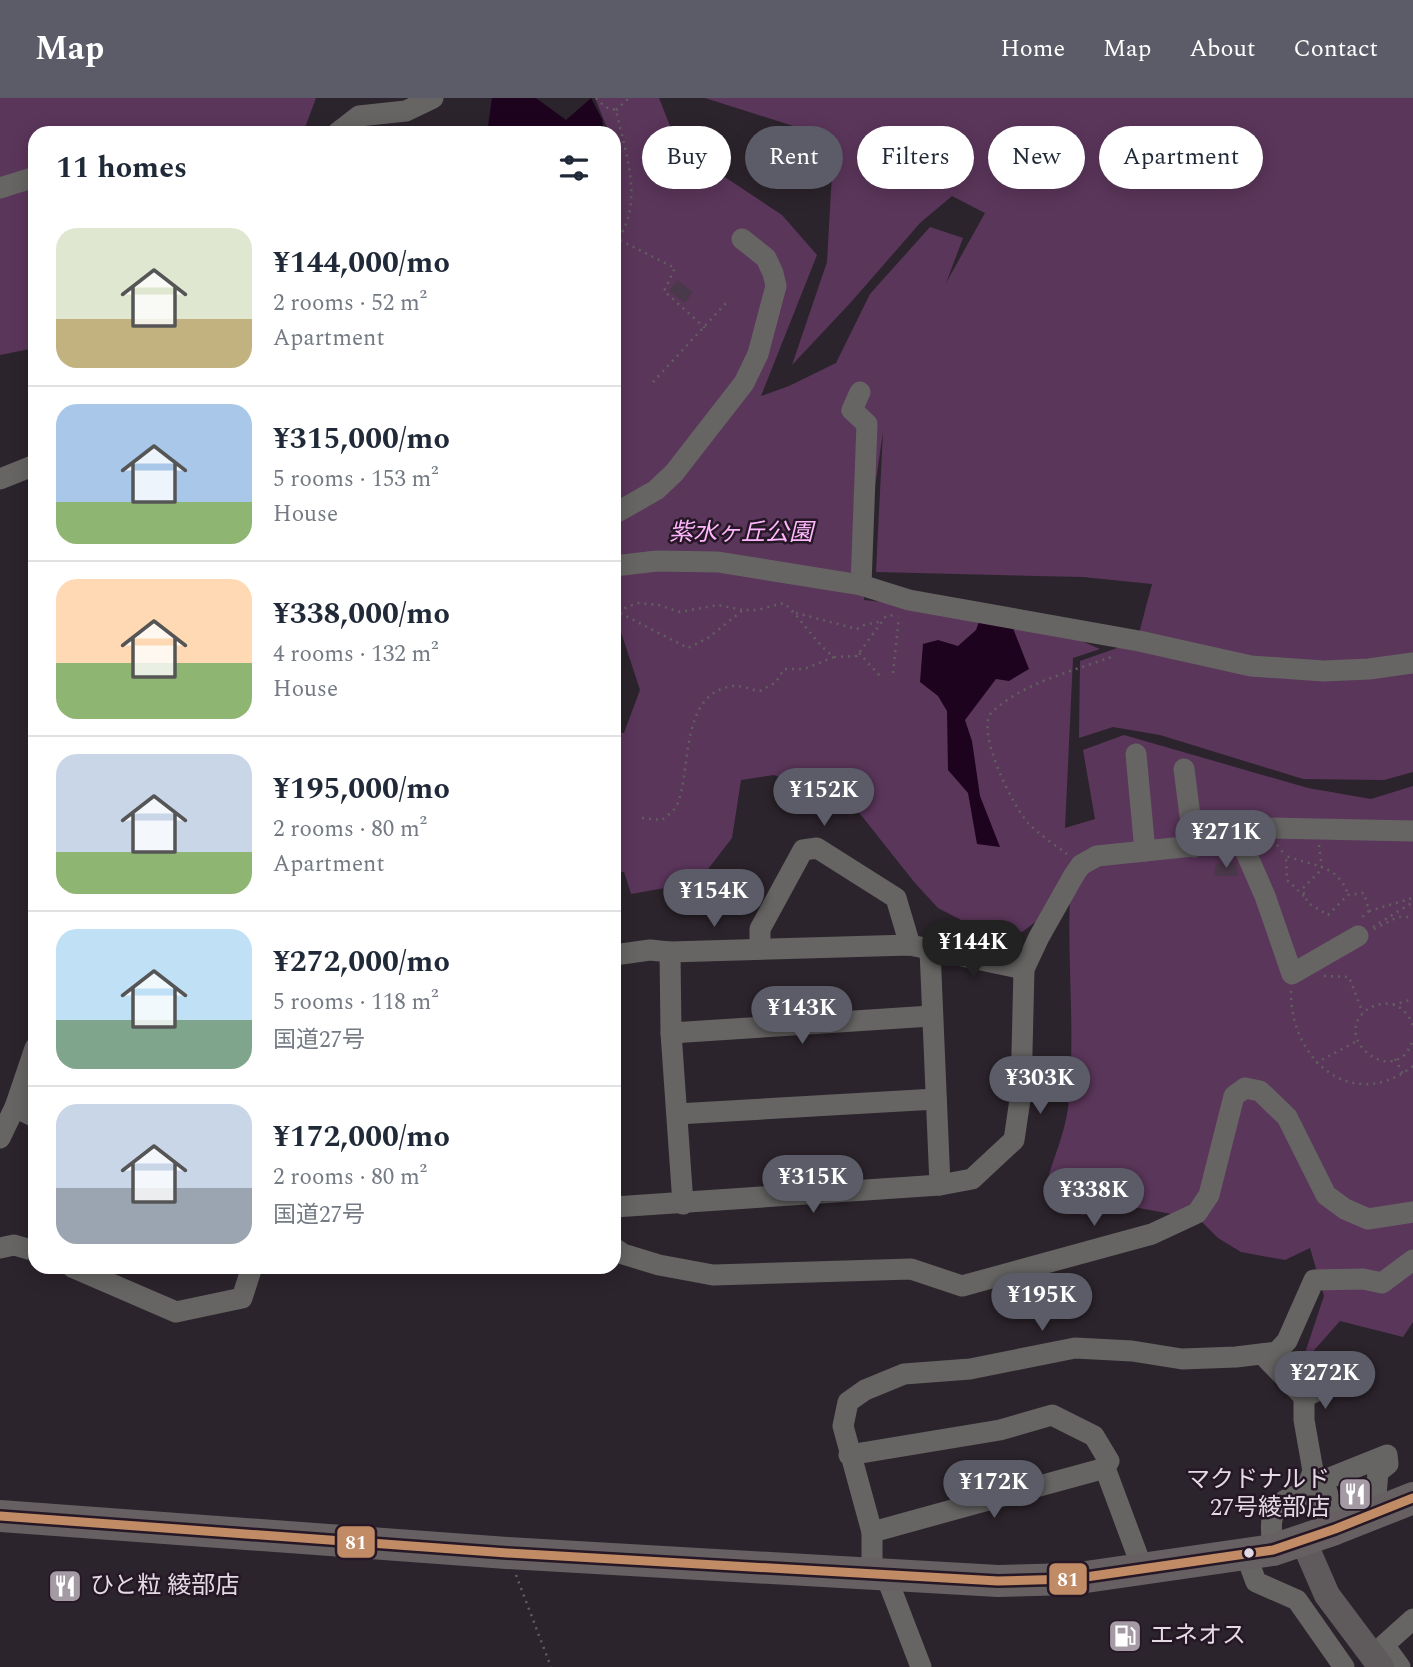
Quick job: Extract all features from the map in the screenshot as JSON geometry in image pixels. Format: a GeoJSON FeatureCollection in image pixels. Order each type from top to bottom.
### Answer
{"type":"FeatureCollection","features":[{"type":"Feature","properties":{"kind":"highway"},"geometry":{"type":"LineString","coordinates":[[0,1516],[507,1553],[879,1576],[1023,1580],[1072,1579],[1260,1553],[1335,1530],[1400,1503]]}},
{"type":"Feature","properties":{"kind":"main road"},"geometry":{"type":"LineString","coordinates":[[1303,1540],[1328,1595],[1381,1667]]}},
{"type":"Feature","properties":{"kind":"street"},"geometry":{"type":"LineString","coordinates":[[346,126],[359,116],[406,111],[433,98]]}},
{"type":"Feature","properties":{"kind":"street"},"geometry":{"type":"LineString","coordinates":[[0,188],[28,179]]}},
{"type":"Feature","properties":{"kind":"street"},"geometry":{"type":"LineString","coordinates":[[621,510],[656,490],[674,472],[744,383],[753,364],[776,286],[766,258],[742,239]]}},
{"type":"Feature","properties":{"kind":"street"},"geometry":{"type":"LineString","coordinates":[[860,392],[852,410],[867,424],[861,585]]}},
{"type":"Feature","properties":{"kind":"street"},"geometry":{"type":"LineString","coordinates":[[0,479],[28,468]]}},
{"type":"Feature","properties":{"kind":"street"},"geometry":{"type":"LineString","coordinates":[[621,564],[657,561],[718,562],[861,585],[909,600],[1139,641],[1251,666],[1324,671],[1413,663]]}},
{"type":"Feature","properties":{"kind":"street"},"geometry":{"type":"LineString","coordinates":[[1136,754],[1145,852]]}},
{"type":"Feature","properties":{"kind":"street"},"geometry":{"type":"LineString","coordinates":[[1184,769],[1194,847]]}},
{"type":"Feature","properties":{"kind":"street"},"geometry":{"type":"LineString","coordinates":[[1358,928],[1292,974],[1265,896],[1241,841],[1246,824],[1264,828],[1413,831]]}},
{"type":"Feature","properties":{"kind":"street"},"geometry":{"type":"LineString","coordinates":[[621,1208],[940,1185],[972,1179],[1014,1140],[1021,1093],[1024,970],[1039,937],[1081,865],[1097,856],[1241,841]]}},
{"type":"Feature","properties":{"kind":"street"},"geometry":{"type":"LineString","coordinates":[[760,948],[760,929],[803,850],[817,848],[896,898],[920,947],[931,1016],[940,1185]]}},
{"type":"Feature","properties":{"kind":"street"},"geometry":{"type":"LineString","coordinates":[[621,954],[650,950],[670,952],[760,948],[920,947],[1024,970]]}},
{"type":"Feature","properties":{"kind":"street"},"geometry":{"type":"LineString","coordinates":[[670,952],[671,1033],[683,1204]]}},
{"type":"Feature","properties":{"kind":"street"},"geometry":{"type":"LineString","coordinates":[[671,1033],[931,1016]]}},
{"type":"Feature","properties":{"kind":"street"},"geometry":{"type":"LineString","coordinates":[[0,1138],[15,1107],[28,1069]]}},
{"type":"Feature","properties":{"kind":"street"},"geometry":{"type":"LineString","coordinates":[[621,1253],[659,1265],[713,1275],[911,1269],[962,1286],[1152,1234],[1197,1213],[1209,1195],[1234,1096],[1245,1088],[1260,1091],[1287,1117],[1326,1195],[1345,1209],[1368,1219],[1413,1212]]}},
{"type":"Feature","properties":{"kind":"street"},"geometry":{"type":"LineString","coordinates":[[677,1114],[936,1100]]}},
{"type":"Feature","properties":{"kind":"street"},"geometry":{"type":"LineString","coordinates":[[15,1107],[28,1114]]}},
{"type":"Feature","properties":{"kind":"street"},"geometry":{"type":"LineString","coordinates":[[0,1248],[14,1245],[28,1249]]}},
{"type":"Feature","properties":{"kind":"street"},"geometry":{"type":"LineString","coordinates":[[921,1667],[879,1576],[872,1532],[843,1426],[848,1402],[864,1390],[904,1374],[970,1369],[1075,1348],[1132,1351],[1182,1359],[1277,1352],[1287,1341],[1314,1280],[1363,1279],[1382,1283],[1413,1260]]}},
{"type":"Feature","properties":{"kind":"street"},"geometry":{"type":"LineString","coordinates":[[88,1274],[176,1312],[242,1298],[250,1274]]}},
{"type":"Feature","properties":{"kind":"street"},"geometry":{"type":"LineString","coordinates":[[1262,1354],[1304,1397],[1304,1420],[1315,1490],[1335,1530]]}},
{"type":"Feature","properties":{"kind":"street"},"geometry":{"type":"LineString","coordinates":[[1304,1397],[1319,1390],[1326,1365]]}},
{"type":"Feature","properties":{"kind":"street"},"geometry":{"type":"LineString","coordinates":[[849,1455],[1000,1430],[1052,1415],[1094,1436],[1109,1461],[1105,1468],[872,1532]]}},
{"type":"Feature","properties":{"kind":"street"},"geometry":{"type":"LineString","coordinates":[[1344,1667],[1297,1600],[1256,1582],[1260,1553],[1271,1518],[1283,1501],[1315,1490],[1338,1473],[1387,1455],[1388,1482],[1384,1497],[1400,1503]]}},
{"type":"Feature","properties":{"kind":"street"},"geometry":{"type":"LineString","coordinates":[[1315,1490],[1333,1511],[1376,1495],[1378,1472],[1386,1466]]}},
{"type":"Feature","properties":{"kind":"street"},"geometry":{"type":"LineString","coordinates":[[1105,1468],[1143,1570]]}},
{"type":"Feature","properties":{"kind":"street"},"geometry":{"type":"LineString","coordinates":[[1400,1667],[1384,1645],[1413,1619]]}},
{"type":"Feature","properties":{"kind":"path"},"geometry":{"type":"LineString","coordinates":[[597,98],[605,107],[616,110]]}},
{"type":"Feature","properties":{"kind":"path"},"geometry":{"type":"LineString","coordinates":[[616,110],[629,98]]}},
{"type":"Feature","properties":{"kind":"path"},"geometry":{"type":"LineString","coordinates":[[616,110],[619,126]]}},
{"type":"Feature","properties":{"kind":"path"},"geometry":{"type":"LineString","coordinates":[[621,133],[629,171],[631,201],[628,219],[621,233]]}},
{"type":"Feature","properties":{"kind":"path"},"geometry":{"type":"LineString","coordinates":[[621,241],[675,268],[664,291],[705,328]]}},
{"type":"Feature","properties":{"kind":"path"},"geometry":{"type":"LineString","coordinates":[[653,382],[726,303]]}},
{"type":"Feature","properties":{"kind":"path"},"geometry":{"type":"LineString","coordinates":[[621,608],[637,603],[680,611],[719,605],[757,610],[784,603],[818,643],[834,657]]}},
{"type":"Feature","properties":{"kind":"path"},"geometry":{"type":"LineString","coordinates":[[621,613],[688,648],[708,638],[743,610]]}},
{"type":"Feature","properties":{"kind":"path"},"geometry":{"type":"LineString","coordinates":[[794,613],[857,629],[883,621]]}},
{"type":"Feature","properties":{"kind":"path"},"geometry":{"type":"LineString","coordinates":[[642,818],[663,820],[677,806],[688,736],[699,712],[713,695],[734,686],[760,691],[775,681],[784,668],[804,670],[834,657],[856,656],[886,616],[900,614],[893,673]]}},
{"type":"Feature","properties":{"kind":"path"},"geometry":{"type":"LineString","coordinates":[[1081,865],[1028,823],[991,755],[986,720],[991,712],[1027,688],[1127,651],[1139,641]]}},
{"type":"Feature","properties":{"kind":"path"},"geometry":{"type":"LineString","coordinates":[[859,653],[881,677]]}},
{"type":"Feature","properties":{"kind":"path"},"geometry":{"type":"LineString","coordinates":[[1322,828],[1318,852],[1322,869]]}},
{"type":"Feature","properties":{"kind":"path"},"geometry":{"type":"LineString","coordinates":[[1348,895],[1345,885],[1332,869],[1322,869],[1286,856],[1287,880],[1308,903],[1328,915],[1348,895],[1364,893],[1369,911]]}},
{"type":"Feature","properties":{"kind":"path"},"geometry":{"type":"LineString","coordinates":[[1306,899],[1302,889],[1322,869]]}},
{"type":"Feature","properties":{"kind":"path"},"geometry":{"type":"LineString","coordinates":[[1358,928],[1369,911],[1413,900]]}},
{"type":"Feature","properties":{"kind":"path"},"geometry":{"type":"LineString","coordinates":[[1358,928],[1413,900]]}},
{"type":"Feature","properties":{"kind":"path"},"geometry":{"type":"LineString","coordinates":[[1358,928],[1398,917],[1413,917]]}},
{"type":"Feature","properties":{"kind":"path"},"geometry":{"type":"LineString","coordinates":[[1363,1013],[1349,977],[1292,974],[1291,1012],[1305,1047],[1316,1063],[1348,1083],[1370,1084],[1403,1074],[1413,1066]]}},
{"type":"Feature","properties":{"kind":"path"},"geometry":{"type":"LineString","coordinates":[[1413,999],[1394,1005],[1377,1004],[1363,1013],[1358,1022],[1358,1041],[1370,1056],[1378,1060],[1395,1059],[1406,1052],[1413,1038]]}},
{"type":"Feature","properties":{"kind":"path"},"geometry":{"type":"LineString","coordinates":[[1394,1005],[1409,1016],[1413,1025]]}},
{"type":"Feature","properties":{"kind":"path"},"geometry":{"type":"LineString","coordinates":[[1316,1063],[1358,1041]]}},
{"type":"Feature","properties":{"kind":"path"},"geometry":{"type":"LineString","coordinates":[[1395,1059],[1403,1074]]}},
{"type":"Feature","properties":{"kind":"path"},"geometry":{"type":"LineString","coordinates":[[507,1553],[551,1667]]}},
{"type":"Feature","properties":{"kind":"green space"},"geometry":{"type":"Polygon","coordinates":[[[0,98],[316,98],[306,126],[28,126],[28,349],[0,355],[0,98]]]}},
{"type":"Feature","properties":{"kind":"green space","name":"紫水ヶ丘公園"},"geometry":{"type":"Polygon","coordinates":[[[595,98],[659,98],[670,126],[642,126],[642,189],[731,189],[731,181],[782,215],[817,255],[761,396],[789,386],[836,363],[870,294],[930,227],[963,238],[946,283],[985,213],[952,196],[920,223],[792,365],[827,262],[831,189],[843,189],[843,126],[793,126],[705,98],[1413,98],[1413,772],[1384,780],[1303,779],[1160,735],[1113,727],[1079,738],[1080,661],[1137,641],[1152,584],[1083,577],[876,572],[883,432],[871,514],[864,600],[1026,617],[1100,649],[1073,658],[1065,828],[1095,819],[1083,750],[1124,735],[1308,788],[1371,799],[1413,786],[1413,1322],[1403,1337],[1340,1321],[1301,1365],[1324,1296],[1310,1248],[1285,1260],[1241,1252],[1218,1238],[1199,1219],[1128,1206],[1082,1215],[1047,1181],[1068,1108],[1071,1028],[1070,896],[1022,932],[967,923],[938,908],[853,805],[774,775],[741,780],[732,838],[698,882],[631,894],[624,872],[621,872],[621,733],[624,733],[640,690],[621,632],[621,126],[606,126],[595,98]]]}},
{"type":"Feature","properties":{"kind":"shaded area"},"geometry":{"type":"Polygon","coordinates":[[[492,98],[536,98],[566,120],[591,98],[603,126],[488,126],[492,98]]]}},
{"type":"Feature","properties":{"kind":"shaded area"},"geometry":{"type":"Polygon","coordinates":[[[980,619],[1011,623],[1029,669],[1009,681],[996,679],[965,720],[972,741],[980,796],[1000,847],[977,844],[968,793],[948,770],[947,711],[938,696],[920,682],[923,644],[938,640],[958,646],[976,630],[980,619]]]}},
{"type":"Feature","properties":{"kind":"building"},"geometry":{"type":"Polygon","coordinates":[[[677,280],[693,292],[685,303],[669,291],[677,280]]]}},
{"type":"Feature","properties":{"kind":"building"},"geometry":{"type":"Polygon","coordinates":[[[1236,862],[1238,876],[1214,876],[1216,864],[1236,862]]]}},
{"type":"Feature","properties":{"kind":"transit line","name":"81"},"geometry":{"type":"LineString","coordinates":[[0,1516],[507,1553],[998,1581],[1072,1579],[1273,1550],[1413,1498]]}},
{"type":"Feature","properties":{"kind":"place","name":"マクドナルド 27号綾部店"},"geometry":{"type":"Point","coordinates":[1355,1494]}},
{"type":"Feature","properties":{"kind":"place","name":"ひと粒 綾部店"},"geometry":{"type":"Point","coordinates":[65,1586]}},
{"type":"Feature","properties":{"kind":"place","name":"エネオス"},"geometry":{"type":"Point","coordinates":[1125,1636]}}]}
